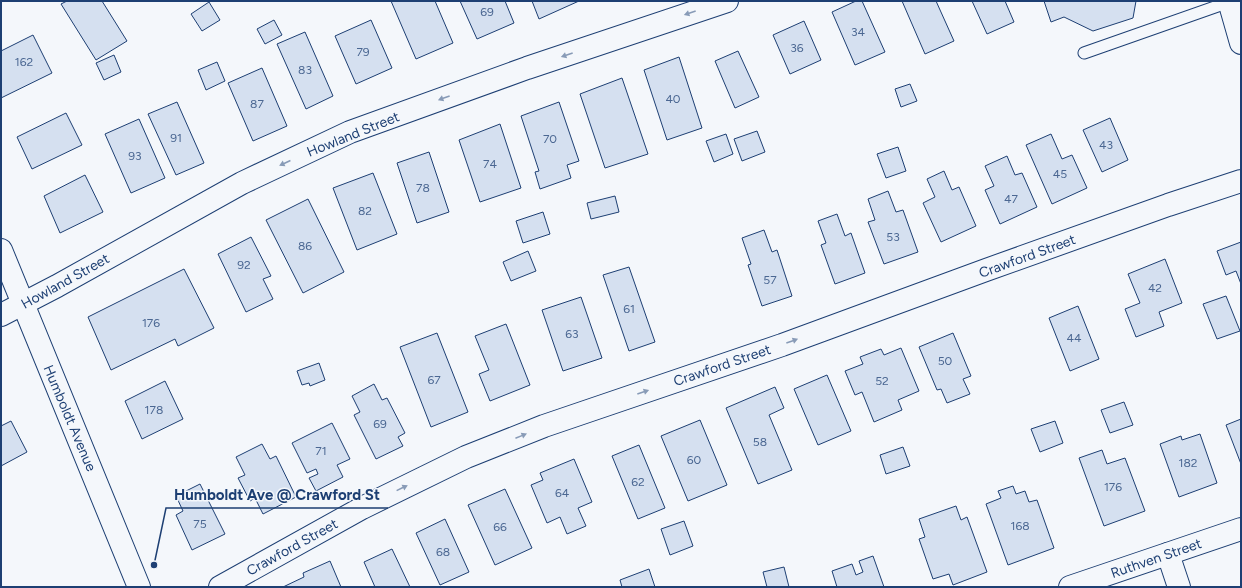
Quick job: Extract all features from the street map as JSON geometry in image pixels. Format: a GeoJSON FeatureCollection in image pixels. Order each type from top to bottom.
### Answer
{"type":"FeatureCollection","features":[{"type":"Feature","properties":{"kind":"street","name":"Howland Street"},"geometry":{"type":"LineString","coordinates":[[1,315],[23,305],[242,183],[350,132],[526,68],[727,1]]}},
{"type":"Feature","properties":{"kind":"street"},"geometry":{"type":"LineString","coordinates":[[1229,2],[1241,43]]}},
{"type":"Feature","properties":{"kind":"street","name":"Crawford Street"},"geometry":{"type":"LineString","coordinates":[[220,587],[362,508],[466,457],[508,440],[782,345],[1161,208],[1241,181]]}},
{"type":"Feature","properties":{"kind":"street","name":"Humboldt Avenue"},"geometry":{"type":"LineString","coordinates":[[1,250],[139,587]]}},
{"type":"Feature","properties":{"kind":"street","name":"Ruthven Street"},"geometry":{"type":"LineString","coordinates":[[1070,587],[1241,528]]}},
{"type":"Feature","properties":{"kind":"street"},"geometry":{"type":"LineString","coordinates":[[1168,554],[1179,587]]}},
{"type":"Feature","properties":{"kind":"lane"},"geometry":{"type":"LineString","coordinates":[[1084,53],[1229,2]]}},
{"type":"Feature","properties":{"kind":"building"},"geometry":{"type":"Polygon","coordinates":[[[67,1],[102,1],[127,41],[96,60],[61,4],[67,1]]]}},
{"type":"Feature","properties":{"kind":"building"},"geometry":{"type":"Polygon","coordinates":[[[391,1],[435,1],[453,43],[416,59],[391,1]]]}},
{"type":"Feature","properties":{"kind":"building"},"geometry":{"type":"Polygon","coordinates":[[[460,1],[505,1],[514,23],[477,39],[460,1]]]}},
{"type":"Feature","properties":{"kind":"building"},"geometry":{"type":"Polygon","coordinates":[[[532,1],[579,1],[539,19],[532,1]]]}},
{"type":"Feature","properties":{"kind":"building"},"geometry":{"type":"Polygon","coordinates":[[[856,1],[862,1],[885,52],[855,65],[832,12],[856,1]]]}},
{"type":"Feature","properties":{"kind":"building"},"geometry":{"type":"Polygon","coordinates":[[[902,1],[936,1],[954,41],[925,54],[902,1]]]}},
{"type":"Feature","properties":{"kind":"building"},"geometry":{"type":"Polygon","coordinates":[[[972,1],[1005,1],[1014,22],[987,34],[972,1]]]}},
{"type":"Feature","properties":{"kind":"building"},"geometry":{"type":"Polygon","coordinates":[[[1044,1],[1136,1],[1133,18],[1093,31],[1064,17],[1051,22],[1044,1]]]}},
{"type":"Feature","properties":{"kind":"building"},"geometry":{"type":"Polygon","coordinates":[[[209,2],[220,20],[202,31],[191,14],[209,2]]]}},
{"type":"Feature","properties":{"kind":"building"},"geometry":{"type":"Polygon","coordinates":[[[274,20],[282,35],[265,44],[257,29],[274,20]]]}},
{"type":"Feature","properties":{"kind":"building"},"geometry":{"type":"Polygon","coordinates":[[[371,20],[392,68],[356,84],[335,36],[371,20]]]}},
{"type":"Feature","properties":{"kind":"building"},"geometry":{"type":"Polygon","coordinates":[[[804,21],[821,60],[790,74],[773,35],[804,21]]]}},
{"type":"Feature","properties":{"kind":"building"},"geometry":{"type":"Polygon","coordinates":[[[305,32],[333,96],[306,109],[277,44],[305,32]]]}},
{"type":"Feature","properties":{"kind":"building"},"geometry":{"type":"Polygon","coordinates":[[[33,35],[52,73],[1,98],[1,51],[33,35]]]}},
{"type":"Feature","properties":{"kind":"building"},"geometry":{"type":"Polygon","coordinates":[[[738,51],[759,97],[735,108],[715,61],[738,51]]]}},
{"type":"Feature","properties":{"kind":"building"},"geometry":{"type":"Polygon","coordinates":[[[114,55],[121,72],[104,80],[96,63],[114,55]]]}},
{"type":"Feature","properties":{"kind":"building"},"geometry":{"type":"Polygon","coordinates":[[[679,57],[702,128],[667,140],[644,70],[679,57]]]}},
{"type":"Feature","properties":{"kind":"building"},"geometry":{"type":"Polygon","coordinates":[[[217,62],[225,81],[206,90],[198,70],[217,62]]]}},
{"type":"Feature","properties":{"kind":"building"},"geometry":{"type":"Polygon","coordinates":[[[262,68],[287,126],[253,141],[228,83],[262,68]]]}},
{"type":"Feature","properties":{"kind":"building"},"geometry":{"type":"Polygon","coordinates":[[[622,78],[648,154],[605,168],[580,94],[622,78]]]}},
{"type":"Feature","properties":{"kind":"building"},"geometry":{"type":"Polygon","coordinates":[[[910,84],[917,101],[901,107],[895,89],[910,84]]]}},
{"type":"Feature","properties":{"kind":"building"},"geometry":{"type":"Polygon","coordinates":[[[177,102],[204,163],[176,175],[148,114],[177,102]]]}},
{"type":"Feature","properties":{"kind":"building"},"geometry":{"type":"Polygon","coordinates":[[[559,102],[579,161],[567,165],[571,178],[540,189],[535,172],[539,171],[521,116],[559,102]]]}},
{"type":"Feature","properties":{"kind":"building"},"geometry":{"type":"Polygon","coordinates":[[[66,113],[82,145],[32,169],[17,137],[66,113]]]}},
{"type":"Feature","properties":{"kind":"building"},"geometry":{"type":"Polygon","coordinates":[[[1110,118],[1128,160],[1102,172],[1083,130],[1110,118]]]}},
{"type":"Feature","properties":{"kind":"building"},"geometry":{"type":"Polygon","coordinates":[[[139,119],[165,178],[131,193],[105,134],[139,119]]]}},
{"type":"Feature","properties":{"kind":"building"},"geometry":{"type":"Polygon","coordinates":[[[500,124],[521,188],[480,202],[459,140],[500,124]]]}},
{"type":"Feature","properties":{"kind":"building"},"geometry":{"type":"Polygon","coordinates":[[[757,131],[765,152],[742,161],[734,139],[757,131]]]}},
{"type":"Feature","properties":{"kind":"building"},"geometry":{"type":"Polygon","coordinates":[[[726,134],[733,154],[714,162],[706,141],[726,134]]]}},
{"type":"Feature","properties":{"kind":"building"},"geometry":{"type":"Polygon","coordinates":[[[1051,134],[1062,159],[1072,155],[1087,188],[1052,204],[1026,145],[1051,134]]]}},
{"type":"Feature","properties":{"kind":"building"},"geometry":{"type":"Polygon","coordinates":[[[898,147],[906,171],[886,178],[877,154],[898,147]]]}},
{"type":"Feature","properties":{"kind":"building"},"geometry":{"type":"Polygon","coordinates":[[[429,152],[449,212],[417,223],[397,163],[429,152]]]}},
{"type":"Feature","properties":{"kind":"building"},"geometry":{"type":"Polygon","coordinates":[[[1007,156],[1015,175],[1022,173],[1037,207],[1000,224],[985,190],[994,186],[985,166],[1007,156]]]}},
{"type":"Feature","properties":{"kind":"building"},"geometry":{"type":"Polygon","coordinates":[[[944,171],[952,190],[959,187],[976,226],[941,242],[923,203],[935,197],[927,179],[944,171]]]}},
{"type":"Feature","properties":{"kind":"building"},"geometry":{"type":"Polygon","coordinates":[[[373,173],[397,234],[357,250],[333,188],[373,173]]]}},
{"type":"Feature","properties":{"kind":"building"},"geometry":{"type":"Polygon","coordinates":[[[85,175],[103,212],[60,233],[44,196],[85,175]]]}},
{"type":"Feature","properties":{"kind":"building"},"geometry":{"type":"Polygon","coordinates":[[[888,191],[896,212],[903,210],[918,252],[884,264],[868,222],[875,220],[868,199],[888,191]]]}},
{"type":"Feature","properties":{"kind":"building"},"geometry":{"type":"Polygon","coordinates":[[[615,196],[619,212],[591,219],[587,203],[615,196]]]}},
{"type":"Feature","properties":{"kind":"building"},"geometry":{"type":"Polygon","coordinates":[[[308,199],[344,272],[303,293],[266,220],[308,199]]]}},
{"type":"Feature","properties":{"kind":"building"},"geometry":{"type":"Polygon","coordinates":[[[543,212],[550,234],[523,243],[516,221],[543,212]]]}},
{"type":"Feature","properties":{"kind":"building"},"geometry":{"type":"Polygon","coordinates":[[[837,214],[845,236],[851,233],[865,273],[835,284],[821,245],[826,243],[818,221],[837,214]]]}},
{"type":"Feature","properties":{"kind":"building"},"geometry":{"type":"Polygon","coordinates":[[[764,230],[772,252],[777,250],[792,296],[762,306],[748,265],[751,264],[742,238],[764,230]]]}},
{"type":"Feature","properties":{"kind":"building"},"geometry":{"type":"Polygon","coordinates":[[[251,237],[271,276],[263,279],[273,299],[246,312],[218,254],[251,237]]]}},
{"type":"Feature","properties":{"kind":"building"},"geometry":{"type":"Polygon","coordinates":[[[1241,242],[1241,284],[1236,271],[1226,275],[1217,251],[1241,242]]]}},
{"type":"Feature","properties":{"kind":"building"},"geometry":{"type":"Polygon","coordinates":[[[528,251],[536,271],[511,281],[503,262],[528,251]]]}},
{"type":"Feature","properties":{"kind":"building"},"geometry":{"type":"Polygon","coordinates":[[[1165,259],[1182,303],[1159,312],[1164,326],[1136,337],[1125,309],[1140,303],[1128,274],[1165,259]]]}},
{"type":"Feature","properties":{"kind":"building"},"geometry":{"type":"Polygon","coordinates":[[[629,267],[655,342],[629,351],[603,275],[629,267]]]}},
{"type":"Feature","properties":{"kind":"building"},"geometry":{"type":"Polygon","coordinates":[[[184,269],[214,328],[178,346],[175,339],[111,370],[88,317],[184,269]]]}},
{"type":"Feature","properties":{"kind":"building"},"geometry":{"type":"Polygon","coordinates":[[[1226,296],[1240,331],[1217,339],[1203,304],[1226,296]]]}},
{"type":"Feature","properties":{"kind":"building"},"geometry":{"type":"Polygon","coordinates":[[[581,297],[602,358],[563,371],[542,310],[581,297]]]}},
{"type":"Feature","properties":{"kind":"building"},"geometry":{"type":"Polygon","coordinates":[[[1078,306],[1099,359],[1070,371],[1049,318],[1078,306]]]}},
{"type":"Feature","properties":{"kind":"building"},"geometry":{"type":"Polygon","coordinates":[[[506,324],[530,385],[490,401],[479,374],[489,370],[475,336],[506,324]]]}},
{"type":"Feature","properties":{"kind":"building"},"geometry":{"type":"Polygon","coordinates":[[[437,333],[468,412],[431,427],[400,347],[437,333]]]}},
{"type":"Feature","properties":{"kind":"building"},"geometry":{"type":"Polygon","coordinates":[[[953,333],[971,376],[963,379],[970,394],[947,403],[941,389],[937,390],[919,347],[953,333]]]}},
{"type":"Feature","properties":{"kind":"building"},"geometry":{"type":"Polygon","coordinates":[[[901,348],[919,391],[898,400],[902,410],[874,422],[862,392],[855,395],[845,371],[863,364],[860,357],[881,349],[884,355],[901,348]]]}},
{"type":"Feature","properties":{"kind":"building"},"geometry":{"type":"Polygon","coordinates":[[[319,363],[325,380],[310,386],[309,383],[302,385],[297,371],[319,363]]]}},
{"type":"Feature","properties":{"kind":"building"},"geometry":{"type":"Polygon","coordinates":[[[827,375],[851,431],[818,445],[794,389],[827,375]]]}},
{"type":"Feature","properties":{"kind":"building"},"geometry":{"type":"Polygon","coordinates":[[[165,381],[183,419],[142,439],[125,401],[165,381]]]}},
{"type":"Feature","properties":{"kind":"building"},"geometry":{"type":"Polygon","coordinates":[[[374,384],[382,400],[387,398],[405,433],[398,437],[403,446],[376,459],[354,415],[360,412],[352,396],[374,384]]]}},
{"type":"Feature","properties":{"kind":"building"},"geometry":{"type":"Polygon","coordinates":[[[775,387],[784,408],[769,415],[792,470],[758,484],[726,408],[775,387]]]}},
{"type":"Feature","properties":{"kind":"building"},"geometry":{"type":"Polygon","coordinates":[[[1124,402],[1133,425],[1110,433],[1101,410],[1124,402]]]}},
{"type":"Feature","properties":{"kind":"building"},"geometry":{"type":"Polygon","coordinates":[[[1241,419],[1241,464],[1226,425],[1241,419]]]}},
{"type":"Feature","properties":{"kind":"building"},"geometry":{"type":"Polygon","coordinates":[[[700,420],[727,485],[688,501],[661,436],[700,420]]]}},
{"type":"Feature","properties":{"kind":"building"},"geometry":{"type":"Polygon","coordinates":[[[11,421],[27,452],[1,466],[1,426],[11,421]]]}},
{"type":"Feature","properties":{"kind":"building"},"geometry":{"type":"Polygon","coordinates":[[[1055,421],[1063,443],[1040,452],[1031,429],[1055,421]]]}},
{"type":"Feature","properties":{"kind":"building"},"geometry":{"type":"Polygon","coordinates":[[[332,423],[350,459],[337,465],[343,477],[316,491],[309,478],[318,474],[316,469],[307,473],[292,443],[332,423]]]}},
{"type":"Feature","properties":{"kind":"building"},"geometry":{"type":"Polygon","coordinates":[[[1200,434],[1217,483],[1179,497],[1160,444],[1181,436],[1182,440],[1200,434]]]}},
{"type":"Feature","properties":{"kind":"building"},"geometry":{"type":"Polygon","coordinates":[[[262,444],[270,459],[276,456],[296,497],[263,514],[255,498],[250,501],[238,478],[245,475],[236,457],[262,444]]]}},
{"type":"Feature","properties":{"kind":"building"},"geometry":{"type":"Polygon","coordinates":[[[639,445],[665,508],[638,519],[612,456],[639,445]]]}},
{"type":"Feature","properties":{"kind":"building"},"geometry":{"type":"Polygon","coordinates":[[[903,447],[910,466],[886,474],[880,455],[903,447]]]}},
{"type":"Feature","properties":{"kind":"building"},"geometry":{"type":"Polygon","coordinates":[[[1102,450],[1107,464],[1125,458],[1145,511],[1104,526],[1079,458],[1102,450]]]}},
{"type":"Feature","properties":{"kind":"building"},"geometry":{"type":"Polygon","coordinates":[[[574,459],[592,502],[578,508],[586,526],[567,534],[560,517],[547,523],[531,485],[543,480],[540,473],[574,459]]]}},
{"type":"Feature","properties":{"kind":"building"},"geometry":{"type":"Polygon","coordinates":[[[200,484],[225,534],[192,550],[176,515],[183,511],[176,496],[200,484]]]}},
{"type":"Feature","properties":{"kind":"building"},"geometry":{"type":"Polygon","coordinates":[[[1013,486],[1016,494],[1025,491],[1029,502],[1037,500],[1054,548],[1008,565],[986,504],[1001,498],[998,491],[1013,486]]]}},
{"type":"Feature","properties":{"kind":"building"},"geometry":{"type":"Polygon","coordinates":[[[505,489],[532,548],[495,565],[468,505],[505,489]]]}},
{"type":"Feature","properties":{"kind":"building"},"geometry":{"type":"Polygon","coordinates":[[[956,506],[961,520],[967,517],[987,572],[953,585],[949,574],[933,579],[919,539],[925,537],[919,519],[956,506]]]}},
{"type":"Feature","properties":{"kind":"building"},"geometry":{"type":"Polygon","coordinates":[[[445,519],[469,572],[440,585],[416,533],[445,519]]]}},
{"type":"Feature","properties":{"kind":"building"},"geometry":{"type":"Polygon","coordinates":[[[684,521],[693,546],[670,555],[661,529],[684,521]]]}},
{"type":"Feature","properties":{"kind":"building"},"geometry":{"type":"Polygon","coordinates":[[[392,549],[410,587],[375,587],[364,562],[392,549]]]}},
{"type":"Feature","properties":{"kind":"building"},"geometry":{"type":"Polygon","coordinates":[[[873,556],[884,587],[837,587],[832,571],[852,564],[856,575],[863,572],[859,561],[873,556]]]}},
{"type":"Feature","properties":{"kind":"building"},"geometry":{"type":"Polygon","coordinates":[[[330,561],[341,587],[283,587],[304,577],[303,573],[330,561]]]}},
{"type":"Feature","properties":{"kind":"building"},"geometry":{"type":"Polygon","coordinates":[[[784,567],[789,587],[767,587],[763,572],[784,567]]]}},
{"type":"Feature","properties":{"kind":"building"},"geometry":{"type":"Polygon","coordinates":[[[649,569],[655,587],[622,587],[620,580],[649,569]]]}},
{"type":"Feature","properties":{"kind":"place","name":"Humboldt Ave @ Crawford St"},"geometry":{"type":"Point","coordinates":[154,565]}}]}
